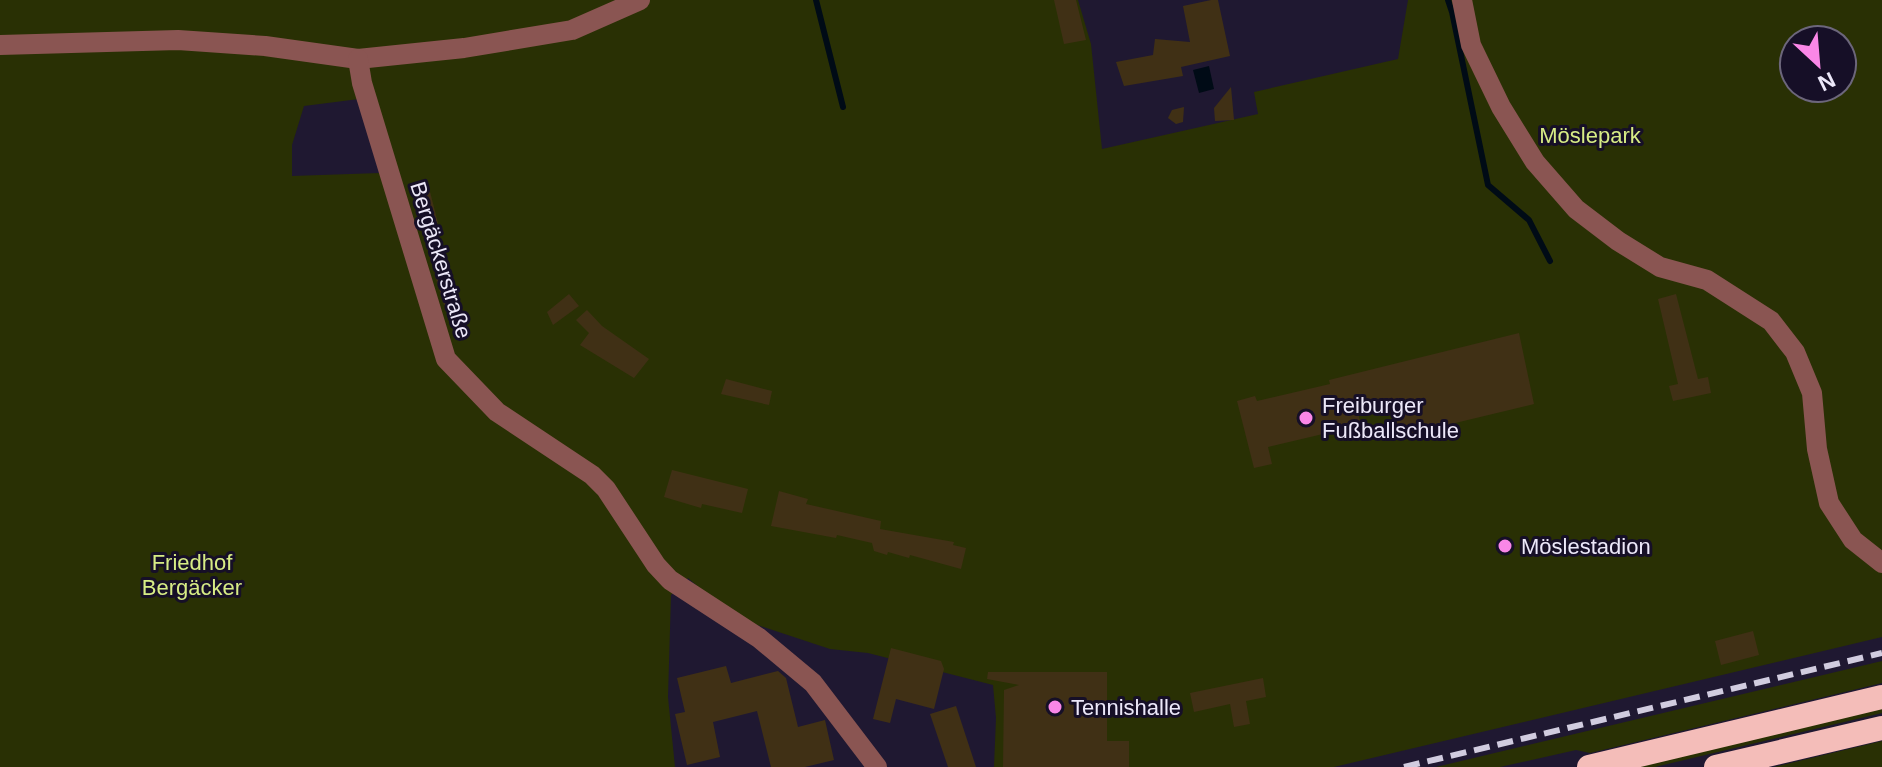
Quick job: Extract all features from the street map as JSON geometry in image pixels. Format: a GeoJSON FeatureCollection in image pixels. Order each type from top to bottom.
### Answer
{"type":"FeatureCollection","features":[{"type":"Feature","properties":{"kind":"highway"},"geometry":{"type":"LineString","coordinates":[[1589,767],[1882,697]]}},
{"type":"Feature","properties":{"kind":"highway"},"geometry":{"type":"LineString","coordinates":[[1716,767],[1882,728]]}},
{"type":"Feature","properties":{"kind":"street"},"geometry":{"type":"LineString","coordinates":[[0,45],[178,40],[265,46],[358,59],[464,48],[572,30],[640,0]]}},
{"type":"Feature","properties":{"kind":"street"},"geometry":{"type":"LineString","coordinates":[[1462,0],[1471,45],[1501,107],[1535,162],[1576,209],[1618,241],[1660,267],[1707,280],[1771,321],[1795,352],[1812,393],[1817,449],[1829,503],[1853,540],[1882,563]]}},
{"type":"Feature","properties":{"kind":"street","name":"Bergäckerstraße"},"geometry":{"type":"LineString","coordinates":[[358,59],[362,83],[446,359],[497,412],[592,475],[606,489],[656,565],[670,580],[759,638],[813,683],[877,767]]}},
{"type":"Feature","properties":{"kind":"green space"},"geometry":{"type":"Polygon","coordinates":[[[0,0],[1078,0],[1091,44],[1102,149],[1258,114],[1254,92],[1398,59],[1408,0],[1882,0],[1882,637],[1334,767],[994,767],[996,718],[993,685],[868,653],[830,649],[751,623],[725,610],[688,578],[671,595],[668,697],[675,767],[0,767],[0,0]],[[359,99],[304,106],[292,145],[292,176],[380,173],[359,99]]]}},
{"type":"Feature","properties":{"kind":"green space"},"geometry":{"type":"Polygon","coordinates":[[[1882,661],[1882,683],[1590,753],[1576,750],[1500,767],[1436,767],[1882,661]]]}},
{"type":"Feature","properties":{"kind":"green space"},"geometry":{"type":"Polygon","coordinates":[[[1882,708],[1882,713],[1655,767],[1630,767],[1882,708]]]}},
{"type":"Feature","properties":{"kind":"green space"},"geometry":{"type":"Polygon","coordinates":[[[1882,741],[1882,767],[1774,767],[1882,741]]]}},
{"type":"Feature","properties":{"kind":"shaded area"},"geometry":{"type":"Polygon","coordinates":[[[1209,66],[1214,89],[1199,93],[1193,70],[1209,66]]]}},
{"type":"Feature","properties":{"kind":"building"},"geometry":{"type":"Polygon","coordinates":[[[1054,0],[1076,0],[1086,40],[1064,44],[1054,0]]]}},
{"type":"Feature","properties":{"kind":"building"},"geometry":{"type":"Polygon","coordinates":[[[1218,0],[1230,56],[1181,67],[1183,76],[1124,86],[1116,62],[1153,55],[1155,39],[1190,42],[1183,6],[1218,0]]]}},
{"type":"Feature","properties":{"kind":"building"},"geometry":{"type":"Polygon","coordinates":[[[1231,87],[1234,120],[1215,121],[1214,108],[1231,87]]]}},
{"type":"Feature","properties":{"kind":"building"},"geometry":{"type":"Polygon","coordinates":[[[1184,107],[1183,122],[1176,124],[1168,118],[1172,110],[1184,107]]]}},
{"type":"Feature","properties":{"kind":"building"},"geometry":{"type":"Polygon","coordinates":[[[429,188],[438,223],[424,227],[415,192],[429,188]]]}},
{"type":"Feature","properties":{"kind":"building"},"geometry":{"type":"Polygon","coordinates":[[[449,272],[457,301],[444,305],[435,276],[449,272]]]}},
{"type":"Feature","properties":{"kind":"building"},"geometry":{"type":"Polygon","coordinates":[[[569,294],[579,306],[553,325],[547,312],[569,294]]]}},
{"type":"Feature","properties":{"kind":"building"},"geometry":{"type":"Polygon","coordinates":[[[1676,294],[1698,379],[1708,377],[1711,393],[1673,401],[1669,386],[1678,384],[1658,299],[1676,294]]]}},
{"type":"Feature","properties":{"kind":"building"},"geometry":{"type":"Polygon","coordinates":[[[587,310],[602,326],[649,359],[634,378],[580,345],[589,333],[576,320],[587,310]]]}},
{"type":"Feature","properties":{"kind":"building"},"geometry":{"type":"Polygon","coordinates":[[[1519,333],[1534,404],[1397,437],[1389,405],[1358,413],[1361,425],[1268,447],[1272,464],[1254,468],[1237,401],[1255,396],[1257,401],[1330,384],[1329,380],[1519,333]]]}},
{"type":"Feature","properties":{"kind":"building"},"geometry":{"type":"Polygon","coordinates":[[[726,379],[772,391],[769,405],[721,394],[726,379]]]}},
{"type":"Feature","properties":{"kind":"building"},"geometry":{"type":"Polygon","coordinates":[[[672,470],[748,489],[742,513],[702,504],[701,508],[664,497],[672,470]]]}},
{"type":"Feature","properties":{"kind":"building"},"geometry":{"type":"Polygon","coordinates":[[[779,491],[808,499],[806,504],[881,521],[880,529],[954,542],[953,545],[966,548],[961,569],[910,555],[909,558],[888,552],[887,555],[874,551],[872,543],[837,535],[836,538],[771,526],[779,491]]]}},
{"type":"Feature","properties":{"kind":"building"},"geometry":{"type":"Polygon","coordinates":[[[1753,631],[1759,655],[1721,665],[1715,641],[1753,631]]]}},
{"type":"Feature","properties":{"kind":"building"},"geometry":{"type":"Polygon","coordinates":[[[891,648],[941,661],[944,669],[934,709],[896,699],[890,723],[873,719],[891,648]]]}},
{"type":"Feature","properties":{"kind":"building"},"geometry":{"type":"Polygon","coordinates":[[[726,666],[731,683],[778,671],[786,678],[798,727],[825,720],[834,760],[805,767],[771,767],[757,711],[713,722],[720,757],[687,765],[675,714],[685,712],[677,678],[726,666]]]}},
{"type":"Feature","properties":{"kind":"building","name":"Tennishalle"},"geometry":{"type":"Polygon","coordinates":[[[988,672],[1107,672],[1107,741],[1129,741],[1129,767],[1003,767],[1004,690],[1019,685],[987,679],[988,672]]]}},
{"type":"Feature","properties":{"kind":"building"},"geometry":{"type":"Polygon","coordinates":[[[1263,678],[1266,697],[1246,701],[1250,724],[1234,727],[1230,704],[1194,712],[1190,693],[1263,678]]]}},
{"type":"Feature","properties":{"kind":"building"},"geometry":{"type":"Polygon","coordinates":[[[956,706],[976,767],[948,767],[930,714],[956,706]]]}},
{"type":"Feature","properties":{"kind":"waterway"},"geometry":{"type":"LineString","coordinates":[[816,0],[843,107]]}},
{"type":"Feature","properties":{"kind":"waterway"},"geometry":{"type":"LineString","coordinates":[[1448,0],[1488,185],[1529,220],[1550,261]]}},
{"type":"Feature","properties":{"kind":"railway"},"geometry":{"type":"LineString","coordinates":[[1404,767],[1882,653]]}},
{"type":"Feature","properties":{"kind":"place","name":"Freiburger Fußballschule"},"geometry":{"type":"Point","coordinates":[1306,418]}},
{"type":"Feature","properties":{"kind":"place","name":"Möslestadion"},"geometry":{"type":"Point","coordinates":[1505,546]}},
{"type":"Feature","properties":{"kind":"place","name":"Tennishalle"},"geometry":{"type":"Point","coordinates":[1055,707]}},
{"type":"Feature","properties":{"kind":"park label","name":"Möslepark"},"geometry":{"type":"Point","coordinates":[1590,135]}},
{"type":"Feature","properties":{"kind":"park label","name":"Friedhof Bergäcker"},"geometry":{"type":"Point","coordinates":[192,574]}}]}
